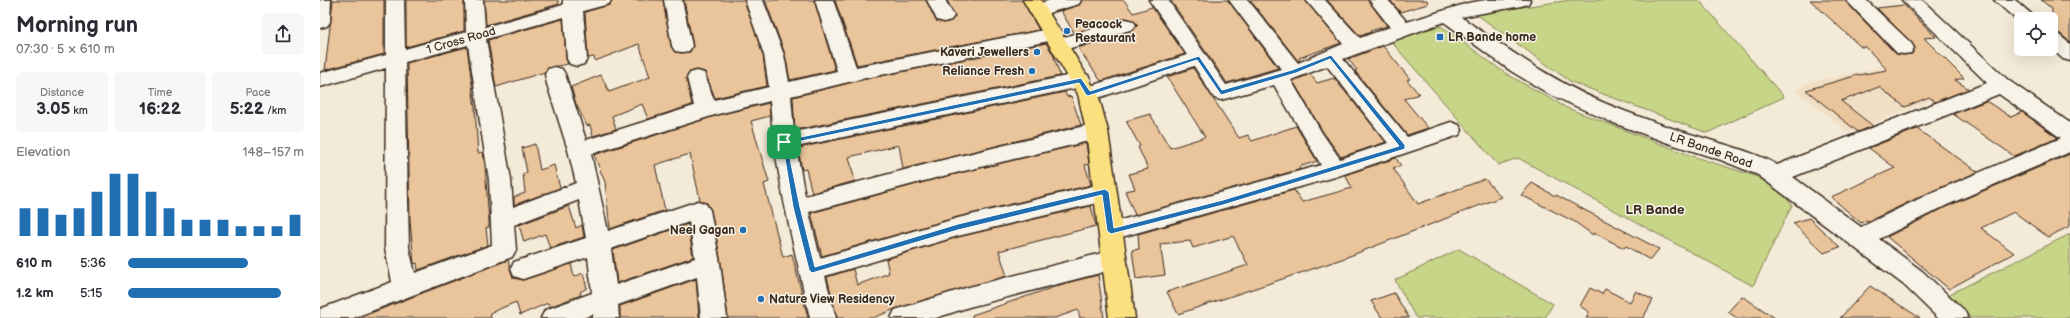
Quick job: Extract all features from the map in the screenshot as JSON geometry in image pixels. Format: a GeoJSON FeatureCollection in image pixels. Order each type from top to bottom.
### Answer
{"type":"FeatureCollection","features":[{"type":"Feature","properties":{"kind":"main road"},"geometry":{"type":"LineString","coordinates":[[1035,5],[1085,87],[1097,131],[1122,318]]}},
{"type":"Feature","properties":{"kind":"street"},"geometry":{"type":"LineString","coordinates":[[320,22],[322,0]]}},
{"type":"Feature","properties":{"kind":"street"},"geometry":{"type":"LineString","coordinates":[[395,0],[397,248],[406,287]]}},
{"type":"Feature","properties":{"kind":"street"},"geometry":{"type":"LineString","coordinates":[[324,318],[504,250],[503,220],[497,157],[476,35],[474,0]]}},
{"type":"Feature","properties":{"kind":"street","name":"1 Cross Road"},"geometry":{"type":"LineString","coordinates":[[320,80],[476,35],[573,4],[602,0]]}},
{"type":"Feature","properties":{"kind":"street"},"geometry":{"type":"LineString","coordinates":[[673,0],[682,46]]}},
{"type":"Feature","properties":{"kind":"street"},"geometry":{"type":"LineString","coordinates":[[754,0],[774,55],[780,92],[784,142],[796,207],[823,318]]}},
{"type":"Feature","properties":{"kind":"street"},"geometry":{"type":"LineString","coordinates":[[824,0],[835,30],[848,75]]}},
{"type":"Feature","properties":{"kind":"street"},"geometry":{"type":"LineString","coordinates":[[1035,5],[1072,0]]}},
{"type":"Feature","properties":{"kind":"street"},"geometry":{"type":"LineString","coordinates":[[1158,0],[1199,58],[1221,93],[1287,74],[1356,46],[1458,8],[1521,0]]}},
{"type":"Feature","properties":{"kind":"street"},"geometry":{"type":"LineString","coordinates":[[1238,0],[1287,74],[1314,138],[1335,169]]}},
{"type":"Feature","properties":{"kind":"street"},"geometry":{"type":"LineString","coordinates":[[1315,0],[1356,46]]}},
{"type":"Feature","properties":{"kind":"street"},"geometry":{"type":"LineString","coordinates":[[1378,0],[1402,29]]}},
{"type":"Feature","properties":{"kind":"street"},"geometry":{"type":"LineString","coordinates":[[1855,0],[1904,48]]}},
{"type":"Feature","properties":{"kind":"street"},"geometry":{"type":"LineString","coordinates":[[1911,0],[2001,85],[2070,134]]}},
{"type":"Feature","properties":{"kind":"street"},"geometry":{"type":"LineString","coordinates":[[2003,0],[2018,12]]}},
{"type":"Feature","properties":{"kind":"street"},"geometry":{"type":"LineString","coordinates":[[573,4],[577,59]]}},
{"type":"Feature","properties":{"kind":"street","name":"LR Bande Road"},"geometry":{"type":"LineString","coordinates":[[1458,8],[1518,66],[1556,89],[1625,119],[1750,162],[1775,175],[1913,278],[1956,318]]}},
{"type":"Feature","properties":{"kind":"street"},"geometry":{"type":"LineString","coordinates":[[579,150],[706,110],[848,75],[1057,40],[1126,25]]}},
{"type":"Feature","properties":{"kind":"street"},"geometry":{"type":"LineString","coordinates":[[2058,44],[2070,54]]}},
{"type":"Feature","properties":{"kind":"street"},"geometry":{"type":"LineString","coordinates":[[1331,57],[1403,147]]}},
{"type":"Feature","properties":{"kind":"street"},"geometry":{"type":"LineString","coordinates":[[784,142],[1085,87],[1199,58]]}},
{"type":"Feature","properties":{"kind":"street"},"geometry":{"type":"LineString","coordinates":[[555,74],[560,96],[579,150],[595,215],[605,308]]}},
{"type":"Feature","properties":{"kind":"street"},"geometry":{"type":"LineString","coordinates":[[697,78],[706,110]]}},
{"type":"Feature","properties":{"kind":"street"},"geometry":{"type":"LineString","coordinates":[[1775,175],[2001,85]]}},
{"type":"Feature","properties":{"kind":"street"},"geometry":{"type":"LineString","coordinates":[[1111,231],[1223,202],[1335,169],[1451,130]]}},
{"type":"Feature","properties":{"kind":"street"},"geometry":{"type":"LineString","coordinates":[[796,207],[939,169],[1097,131]]}},
{"type":"Feature","properties":{"kind":"street"},"geometry":{"type":"LineString","coordinates":[[1860,238],[1939,199],[2070,143]]}},
{"type":"Feature","properties":{"kind":"street"},"geometry":{"type":"LineString","coordinates":[[503,220],[588,188]]}},
{"type":"Feature","properties":{"kind":"street"},"geometry":{"type":"LineString","coordinates":[[812,270],[958,227],[1105,192]]}},
{"type":"Feature","properties":{"kind":"street"},"geometry":{"type":"LineString","coordinates":[[523,269],[698,210],[708,263],[714,318]]}},
{"type":"Feature","properties":{"kind":"street"},"geometry":{"type":"LineString","coordinates":[[904,318],[969,297],[1114,260]]}},
{"type":"Feature","properties":{"kind":"street"},"geometry":{"type":"LineString","coordinates":[[554,318],[605,308],[708,263]]}},
{"type":"Feature","properties":{"kind":"shaded area"},"geometry":{"type":"Polygon","coordinates":[[[1919,63],[1954,91],[1849,133],[1796,90],[1809,82],[1880,68],[1919,63]]]}},
{"type":"Feature","properties":{"kind":"green space"},"geometry":{"type":"Polygon","coordinates":[[[1570,0],[1699,0],[1784,97],[1707,133],[1571,82],[1476,14],[1570,0]]]}},
{"type":"Feature","properties":{"kind":"green space"},"geometry":{"type":"Polygon","coordinates":[[[1441,26],[1505,73],[1567,108],[1695,157],[1755,176],[1780,190],[1792,205],[1753,286],[1518,158],[1498,165],[1389,39],[1441,26]]]}},
{"type":"Feature","properties":{"kind":"green space"},"geometry":{"type":"Polygon","coordinates":[[[2070,234],[2070,318],[1967,318],[1948,295],[2070,234]]]}},
{"type":"Feature","properties":{"kind":"green space"},"geometry":{"type":"Polygon","coordinates":[[[1459,249],[1553,304],[1545,318],[1416,318],[1395,280],[1459,249]]]}},
{"type":"Feature","properties":{"kind":"building"},"geometry":{"type":"Polygon","coordinates":[[[333,0],[384,0],[384,54],[325,70],[333,0]]]}},
{"type":"Feature","properties":{"kind":"building"},"geometry":{"type":"Polygon","coordinates":[[[406,0],[464,0],[464,31],[406,47],[406,0]]]}},
{"type":"Feature","properties":{"kind":"building"},"geometry":{"type":"Polygon","coordinates":[[[484,0],[558,0],[559,4],[486,25],[484,0]]]}},
{"type":"Feature","properties":{"kind":"building"},"geometry":{"type":"Polygon","coordinates":[[[612,0],[663,0],[671,46],[675,52],[682,53],[690,52],[693,46],[684,0],[744,0],[763,55],[767,86],[715,98],[705,72],[697,70],[690,72],[686,78],[692,105],[648,119],[642,104],[612,116],[616,129],[593,136],[590,125],[587,126],[576,104],[571,87],[601,75],[609,92],[650,77],[639,44],[595,61],[594,57],[588,58],[585,12],[609,5],[612,0]]]}},
{"type":"Feature","properties":{"kind":"building"},"geometry":{"type":"Polygon","coordinates":[[[765,0],[814,0],[835,70],[790,80],[785,54],[765,0]]]}},
{"type":"Feature","properties":{"kind":"building"},"geometry":{"type":"Polygon","coordinates":[[[835,0],[926,0],[936,21],[944,23],[951,21],[955,17],[947,0],[1022,0],[1039,30],[857,65],[835,0]]]}},
{"type":"Feature","properties":{"kind":"building"},"geometry":{"type":"Polygon","coordinates":[[[1082,0],[1124,0],[1133,13],[1152,7],[1185,54],[1101,81],[1078,48],[1133,30],[1138,25],[1133,20],[1126,18],[1074,33],[1061,11],[1079,5],[1082,0]]]}},
{"type":"Feature","properties":{"kind":"building"},"geometry":{"type":"Polygon","coordinates":[[[1228,0],[1278,68],[1227,83],[1171,1],[1228,0]]]}},
{"type":"Feature","properties":{"kind":"building"},"geometry":{"type":"Polygon","coordinates":[[[1250,0],[1305,0],[1341,43],[1299,58],[1300,60],[1298,61],[1250,0]]]}},
{"type":"Feature","properties":{"kind":"building"},"geometry":{"type":"Polygon","coordinates":[[[1327,0],[1368,0],[1387,26],[1370,31],[1371,32],[1360,36],[1327,0]]]}},
{"type":"Feature","properties":{"kind":"building"},"geometry":{"type":"Polygon","coordinates":[[[1390,0],[1427,0],[1428,4],[1400,12],[1390,0]]]}},
{"type":"Feature","properties":{"kind":"building"},"geometry":{"type":"Polygon","coordinates":[[[1810,0],[1844,0],[1896,54],[1904,55],[1912,54],[1915,47],[1877,8],[1904,5],[1936,37],[1924,38],[1964,78],[1955,80],[1969,89],[1935,102],[1929,97],[1905,107],[1879,87],[1841,101],[1873,126],[1858,132],[1806,90],[1858,75],[1887,70],[1866,47],[1861,47],[1810,0]]]}},
{"type":"Feature","properties":{"kind":"building"},"geometry":{"type":"Polygon","coordinates":[[[2041,0],[2070,0],[2070,42],[2058,33],[2058,12],[2052,12],[2052,9],[2041,0]]]}},
{"type":"Feature","properties":{"kind":"building"},"geometry":{"type":"Polygon","coordinates":[[[563,19],[566,59],[568,64],[548,68],[545,72],[496,87],[488,40],[563,19]]]}},
{"type":"Feature","properties":{"kind":"building"},"geometry":{"type":"Polygon","coordinates":[[[1046,43],[1053,54],[1060,76],[795,130],[793,97],[861,80],[1046,43]]]}},
{"type":"Feature","properties":{"kind":"building"},"geometry":{"type":"Polygon","coordinates":[[[1383,46],[1410,79],[1407,80],[1419,94],[1404,99],[1428,128],[1407,135],[1355,71],[1357,70],[1348,59],[1383,46]]]}},
{"type":"Feature","properties":{"kind":"building"},"geometry":{"type":"Polygon","coordinates":[[[467,47],[475,108],[478,153],[483,152],[485,166],[489,222],[489,227],[486,228],[488,245],[418,270],[417,263],[414,264],[410,221],[407,63],[467,47]]]}},
{"type":"Feature","properties":{"kind":"building"},"geometry":{"type":"Polygon","coordinates":[[[1193,68],[1239,138],[1248,135],[1252,141],[1296,126],[1317,161],[1299,167],[1300,169],[1298,170],[1135,215],[1125,191],[1135,189],[1129,174],[1148,169],[1138,147],[1140,146],[1126,121],[1150,114],[1170,148],[1205,137],[1167,77],[1193,68]]]}},
{"type":"Feature","properties":{"kind":"building"},"geometry":{"type":"Polygon","coordinates":[[[1310,74],[1317,83],[1334,78],[1386,142],[1341,157],[1323,132],[1293,81],[1310,74]]]}},
{"type":"Feature","properties":{"kind":"building"},"geometry":{"type":"Polygon","coordinates":[[[1065,92],[1067,97],[1071,96],[1081,125],[903,169],[899,145],[849,157],[855,181],[812,193],[806,169],[802,170],[798,148],[1065,92]]]}},
{"type":"Feature","properties":{"kind":"building"},"geometry":{"type":"Polygon","coordinates":[[[1986,101],[2011,117],[2022,112],[2058,138],[2014,156],[1953,114],[1986,101]]]}},
{"type":"Feature","properties":{"kind":"building"},"geometry":{"type":"Polygon","coordinates":[[[769,103],[770,116],[751,121],[769,182],[764,184],[783,257],[792,254],[808,318],[728,318],[721,263],[711,210],[707,203],[700,200],[690,154],[655,165],[665,210],[610,229],[605,182],[594,155],[718,115],[769,103]]]}},
{"type":"Feature","properties":{"kind":"building"},"geometry":{"type":"Polygon","coordinates":[[[1917,129],[1978,172],[1930,192],[1869,221],[1867,220],[1861,223],[1831,197],[1895,168],[1869,148],[1917,129]]]}},
{"type":"Feature","properties":{"kind":"building"},"geometry":{"type":"Polygon","coordinates":[[[1086,143],[1089,164],[1085,165],[1091,185],[958,217],[822,256],[811,213],[939,178],[1086,143]]]}},
{"type":"Feature","properties":{"kind":"building"},"geometry":{"type":"Polygon","coordinates":[[[535,144],[540,170],[554,165],[560,188],[514,205],[514,197],[525,193],[523,174],[527,172],[522,148],[535,144]]]}},
{"type":"Feature","properties":{"kind":"building"},"geometry":{"type":"Polygon","coordinates":[[[2070,154],[2070,226],[2048,237],[2014,212],[1981,228],[2014,253],[1949,289],[1887,237],[1948,206],[2070,154]]]}},
{"type":"Feature","properties":{"kind":"building"},"geometry":{"type":"Polygon","coordinates":[[[1396,158],[1401,166],[1393,168],[1418,204],[1485,179],[1501,197],[1342,259],[1178,314],[1167,292],[1248,265],[1233,236],[1193,248],[1190,241],[1160,244],[1165,275],[1136,279],[1132,250],[1139,249],[1138,234],[1294,190],[1302,202],[1352,188],[1345,175],[1396,158]]]}},
{"type":"Feature","properties":{"kind":"building"},"geometry":{"type":"Polygon","coordinates":[[[1532,183],[1659,249],[1650,260],[1626,246],[1624,248],[1594,233],[1593,235],[1575,222],[1521,195],[1532,183]]]}},
{"type":"Feature","properties":{"kind":"building"},"geometry":{"type":"Polygon","coordinates":[[[569,206],[576,228],[582,225],[584,237],[550,248],[545,234],[524,242],[519,225],[569,206]]]}},
{"type":"Feature","properties":{"kind":"building"},"geometry":{"type":"Polygon","coordinates":[[[1091,206],[1096,226],[999,251],[1007,276],[895,309],[873,318],[837,318],[827,277],[853,269],[857,285],[889,273],[886,259],[958,237],[1091,206]]]}},
{"type":"Feature","properties":{"kind":"building"},"geometry":{"type":"Polygon","coordinates":[[[1809,218],[1840,247],[1824,253],[1793,223],[1809,218]]]}},
{"type":"Feature","properties":{"kind":"building"},"geometry":{"type":"Polygon","coordinates":[[[688,224],[693,257],[617,283],[613,250],[688,224]]]}},
{"type":"Feature","properties":{"kind":"building"},"geometry":{"type":"Polygon","coordinates":[[[508,260],[513,278],[523,280],[571,264],[574,277],[583,273],[587,288],[580,292],[581,295],[549,307],[548,303],[520,315],[516,302],[490,313],[491,318],[358,318],[508,260]]]}},
{"type":"Feature","properties":{"kind":"building"},"geometry":{"type":"Polygon","coordinates":[[[1098,275],[1104,318],[1080,318],[1078,310],[1055,318],[972,318],[972,315],[1066,283],[1098,275]]]}},
{"type":"Feature","properties":{"kind":"building"},"geometry":{"type":"Polygon","coordinates":[[[696,279],[699,318],[620,318],[620,306],[696,279]]]}},
{"type":"Feature","properties":{"kind":"building"},"geometry":{"type":"Polygon","coordinates":[[[1870,286],[1920,318],[1840,318],[1870,286]]]}},
{"type":"Feature","properties":{"kind":"building"},"geometry":{"type":"Polygon","coordinates":[[[1590,288],[1602,294],[1605,289],[1630,302],[1636,291],[1653,300],[1643,318],[1586,318],[1589,312],[1580,306],[1590,288]]]}},
{"type":"Feature","properties":{"kind":"building"},"geometry":{"type":"Polygon","coordinates":[[[1394,293],[1409,318],[1382,318],[1371,301],[1394,293]]]}},
{"type":"Feature","properties":{"kind":"building"},"geometry":{"type":"Polygon","coordinates":[[[1742,296],[1775,318],[1737,318],[1728,312],[1742,296]]]}},
{"type":"Feature","properties":{"kind":"place","name":"Peacock Restaurant"},"geometry":{"type":"Point","coordinates":[1067,31]}},
{"type":"Feature","properties":{"kind":"place","name":"LR Bande home"},"geometry":{"type":"Point","coordinates":[1440,37]}},
{"type":"Feature","properties":{"kind":"place","name":"Kaveri Jewellers"},"geometry":{"type":"Point","coordinates":[1037,52]}},
{"type":"Feature","properties":{"kind":"place","name":"Reliance Fresh"},"geometry":{"type":"Point","coordinates":[1032,71]}},
{"type":"Feature","properties":{"kind":"place","name":"Neel Gagan"},"geometry":{"type":"Point","coordinates":[743,230]}},
{"type":"Feature","properties":{"kind":"place","name":"Nature View Residency"},"geometry":{"type":"Point","coordinates":[761,299]}},
{"type":"Feature","properties":{"kind":"district","name":"LR Bande"},"geometry":{"type":"Point","coordinates":[1655,209]}},
{"type":"Feature","properties":{"kind":"route"},"geometry":{"type":"LineString","coordinates":[[1331,57],[1403,147],[1223,202],[1111,231],[1105,192],[958,227],[812,270],[796,207],[784,142],[1081,80],[1088,94],[1199,58],[1221,93],[1294,72],[1331,57]]}}]}
